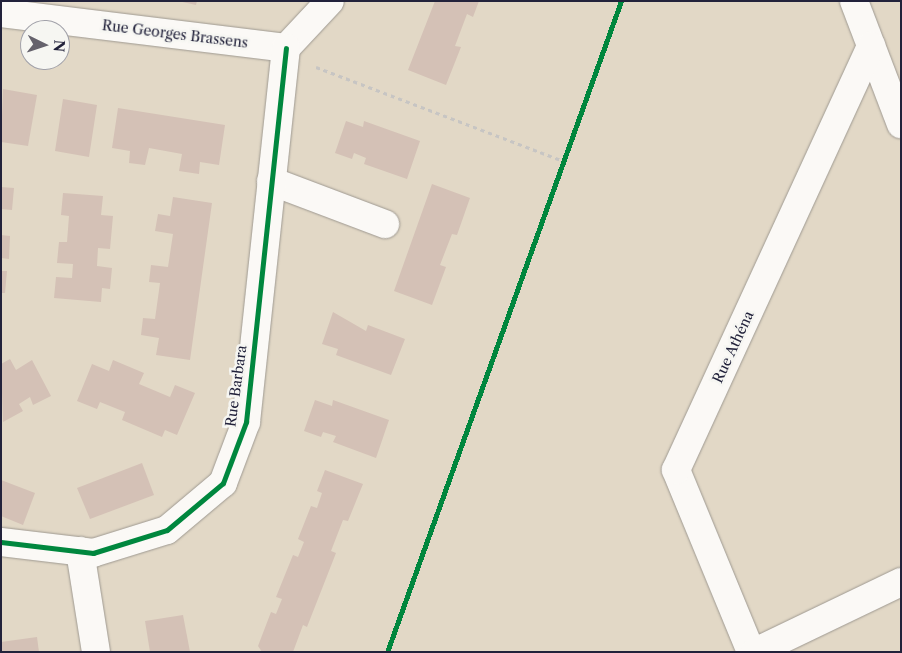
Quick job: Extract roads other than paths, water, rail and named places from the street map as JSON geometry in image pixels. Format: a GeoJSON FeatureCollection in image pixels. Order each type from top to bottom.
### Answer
{"type":"FeatureCollection","features":[{"type":"Feature","properties":{"kind":"street"},"geometry":{"type":"LineString","coordinates":[[285,51],[330,1]]}},
{"type":"Feature","properties":{"kind":"street"},"geometry":{"type":"LineString","coordinates":[[854,1],[901,124]]}},
{"type":"Feature","properties":{"kind":"street","name":"Rue Georges Brassens"},"geometry":{"type":"LineString","coordinates":[[1,13],[285,51]]}},
{"type":"Feature","properties":{"kind":"street","name":"Rue Athéna"},"geometry":{"type":"LineString","coordinates":[[871,46],[676,470],[753,652],[901,582]]}},
{"type":"Feature","properties":{"kind":"street","name":"Rue Barbara"},"geometry":{"type":"LineString","coordinates":[[1,542],[93,553],[167,530],[223,483],[246,422],[285,51]]}},
{"type":"Feature","properties":{"kind":"street"},"geometry":{"type":"LineString","coordinates":[[271,180],[385,224]]}},
{"type":"Feature","properties":{"kind":"street"},"geometry":{"type":"LineString","coordinates":[[80,551],[96,652]]}}]}
